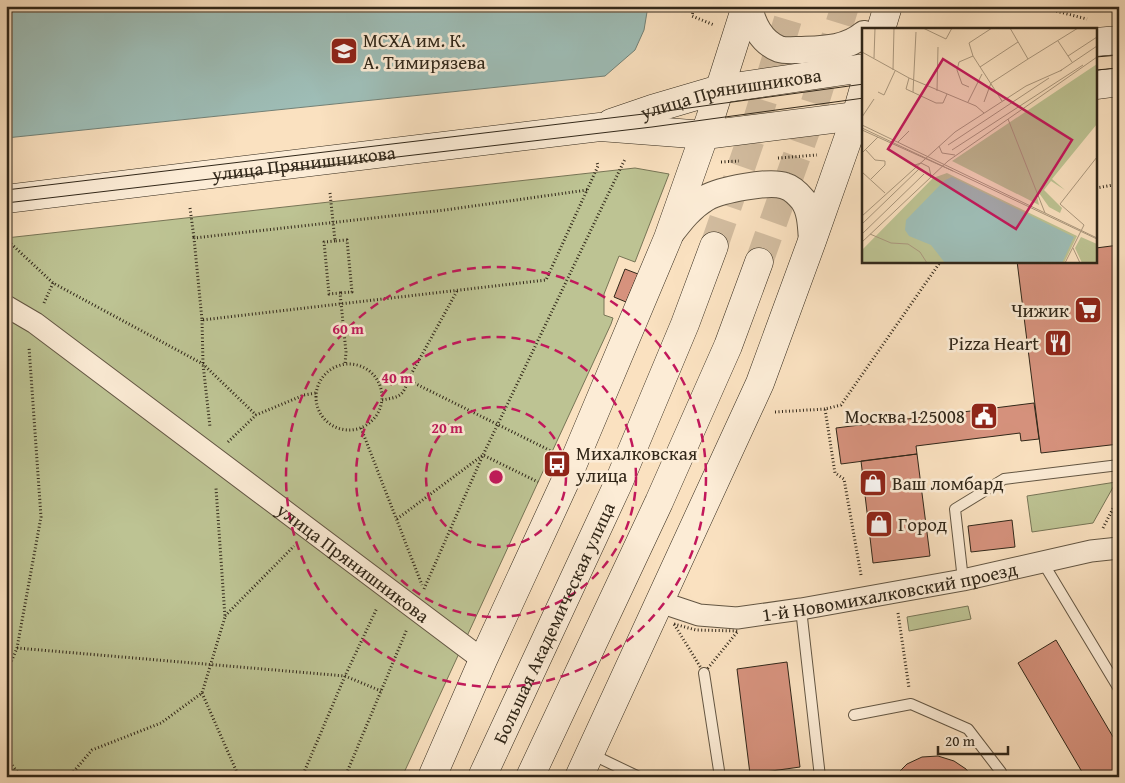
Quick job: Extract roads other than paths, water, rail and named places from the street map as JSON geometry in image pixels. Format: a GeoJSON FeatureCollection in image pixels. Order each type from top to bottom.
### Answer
{"type":"FeatureCollection","features":[{"type":"Feature","properties":{"kind":"main road"},"geometry":{"type":"LineString","coordinates":[[432,777],[483,660],[570,471],[668,238],[748,6]]}},
{"type":"Feature","properties":{"kind":"main road"},"geometry":{"type":"LineString","coordinates":[[881,28],[887,6]]}},
{"type":"Feature","properties":{"kind":"main road"},"geometry":{"type":"LineString","coordinates":[[1098,33],[1119,40]]}},
{"type":"Feature","properties":{"kind":"main road","name":"улица Прянишникова"},"geometry":{"type":"LineString","coordinates":[[600,127],[652,109],[720,90],[862,68]]}},
{"type":"Feature","properties":{"kind":"main road"},"geometry":{"type":"LineString","coordinates":[[1098,85],[1119,82]]}},
{"type":"Feature","properties":{"kind":"main road"},"geometry":{"type":"LineString","coordinates":[[585,765],[760,383],[860,116],[862,102]]}},
{"type":"Feature","properties":{"kind":"main road","name":"улица Прянишникова"},"geometry":{"type":"LineString","coordinates":[[6,199],[600,127],[705,135],[860,116]]}},
{"type":"Feature","properties":{"kind":"main road","name":"Большая Академическая улица"},"geometry":{"type":"LineString","coordinates":[[482,777],[618,484],[685,324],[714,246]]}},
{"type":"Feature","properties":{"kind":"main road"},"geometry":{"type":"LineString","coordinates":[[530,777],[659,502],[728,346],[759,262]]}},
{"type":"Feature","properties":{"kind":"street"},"geometry":{"type":"LineString","coordinates":[[748,6],[754,25],[761,35],[779,49],[828,49],[846,44],[862,35]]}},
{"type":"Feature","properties":{"kind":"street"},"geometry":{"type":"LineString","coordinates":[[870,28],[887,6]]}},
{"type":"Feature","properties":{"kind":"street"},"geometry":{"type":"LineString","coordinates":[[668,238],[691,209],[707,197],[738,188],[765,184],[784,185],[794,191],[804,201],[810,217],[812,240]]}},
{"type":"Feature","properties":{"kind":"street","name":"улица Прянишникова"},"geometry":{"type":"LineString","coordinates":[[6,306],[35,323],[310,530],[420,600],[483,660]]}},
{"type":"Feature","properties":{"kind":"street","name":"1-й Новомихалковский проезд"},"geometry":{"type":"LineString","coordinates":[[660,602],[699,615],[738,618],[801,609],[964,580],[1042,561],[1091,551],[1119,548]]}},
{"type":"Feature","properties":{"kind":"lane"},"geometry":{"type":"LineString","coordinates":[[964,580],[955,508],[1004,479],[1119,465]]}},
{"type":"Feature","properties":{"kind":"lane"},"geometry":{"type":"LineString","coordinates":[[1042,561],[1119,689]]}},
{"type":"Feature","properties":{"kind":"lane"},"geometry":{"type":"LineString","coordinates":[[801,609],[820,777]]}},
{"type":"Feature","properties":{"kind":"lane"},"geometry":{"type":"LineString","coordinates":[[704,673],[720,777]]}},
{"type":"Feature","properties":{"kind":"lane"},"geometry":{"type":"LineString","coordinates":[[854,715],[911,704],[968,729],[1001,772],[1002,777]]}},
{"type":"Feature","properties":{"kind":"lane"},"geometry":{"type":"LineString","coordinates":[[585,765],[639,777]]}},
{"type":"Feature","properties":{"kind":"water","name":"МСХА им. К. А. Тимирязева"},"geometry":{"type":"Polygon","coordinates":[[[6,6],[648,6],[644,30],[635,50],[605,76],[6,138],[6,6]]]}},
{"type":"Feature","properties":{"kind":"tunnel"},"geometry":{"type":"LineString","coordinates":[[714,246],[754,130],[792,6]]}},
{"type":"Feature","properties":{"kind":"tunnel"},"geometry":{"type":"LineString","coordinates":[[759,262],[808,125],[845,6]]}},
{"type":"Feature","properties":{"kind":"tram line"},"geometry":{"type":"LineString","coordinates":[[1098,57],[1119,55]]}},
{"type":"Feature","properties":{"kind":"tram line"},"geometry":{"type":"LineString","coordinates":[[1098,70],[1119,68]]}},
{"type":"Feature","properties":{"kind":"tram line"},"geometry":{"type":"LineString","coordinates":[[6,190],[652,113],[862,84]]}},
{"type":"Feature","properties":{"kind":"tram line"},"geometry":{"type":"LineString","coordinates":[[6,203],[652,127],[862,98]]}},
{"type":"Feature","properties":{"kind":"place","name":"МСХА им. К. А. Тимирязева"},"geometry":{"type":"Point","coordinates":[344,51]}},
{"type":"Feature","properties":{"kind":"place","name":"Чижик"},"geometry":{"type":"Point","coordinates":[1088,310]}},
{"type":"Feature","properties":{"kind":"place","name":"Pizza Heart"},"geometry":{"type":"Point","coordinates":[1058,343]}},
{"type":"Feature","properties":{"kind":"place","name":"Москва 125008"},"geometry":{"type":"Point","coordinates":[984,416]}},
{"type":"Feature","properties":{"kind":"place","name":"Михалковская улица"},"geometry":{"type":"Point","coordinates":[557,464]}},
{"type":"Feature","properties":{"kind":"place","name":"Ваш ломбард"},"geometry":{"type":"Point","coordinates":[873,483]}},
{"type":"Feature","properties":{"kind":"place","name":"Город"},"geometry":{"type":"Point","coordinates":[879,524]}}]}
